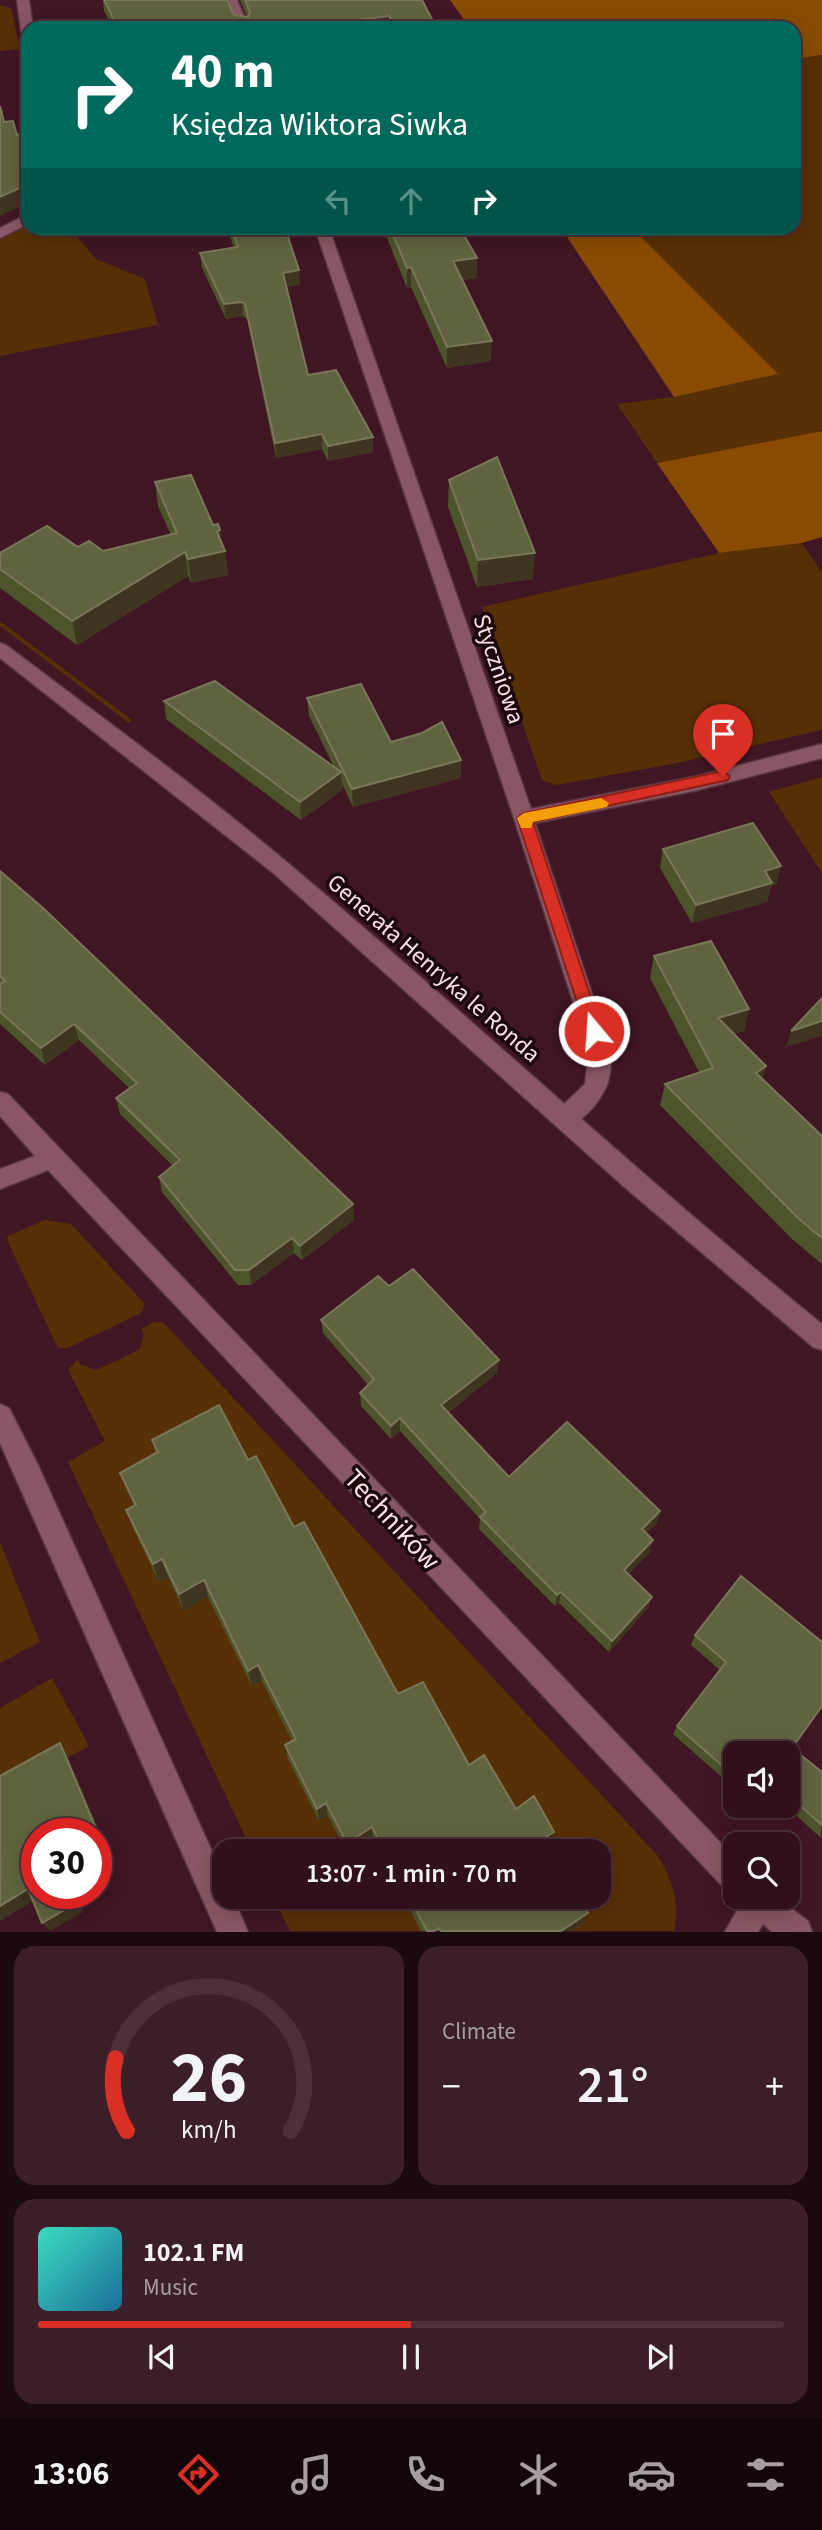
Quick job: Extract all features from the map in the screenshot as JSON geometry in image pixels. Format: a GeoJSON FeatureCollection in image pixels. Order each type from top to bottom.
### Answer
{"type":"FeatureCollection","features":[{"type":"Feature","properties":{"kind":"street"},"geometry":{"type":"LineString","coordinates":[[23,0],[26,21]]}},
{"type":"Feature","properties":{"kind":"street"},"geometry":{"type":"LineString","coordinates":[[231,0],[240,21]]}},
{"type":"Feature","properties":{"kind":"street"},"geometry":{"type":"LineString","coordinates":[[0,234],[21,222]]}},
{"type":"Feature","properties":{"kind":"street","name":"Styczniowa"},"geometry":{"type":"LineString","coordinates":[[324,235],[524,818],[600,1051],[600,1079],[594,1091],[565,1118]]}},
{"type":"Feature","properties":{"kind":"street","name":"Generała Henryka le Ronda"},"geometry":{"type":"LineString","coordinates":[[0,649],[241,835],[699,1238],[822,1339]]}},
{"type":"Feature","properties":{"kind":"street"},"geometry":{"type":"LineString","coordinates":[[524,818],[698,783],[822,751]]}},
{"type":"Feature","properties":{"kind":"street","name":"Techników"},"geometry":{"type":"LineString","coordinates":[[0,1101],[723,1866]]}},
{"type":"Feature","properties":{"kind":"street"},"geometry":{"type":"LineString","coordinates":[[0,1179],[52,1159]]}},
{"type":"Feature","properties":{"kind":"street"},"geometry":{"type":"LineString","coordinates":[[0,1416],[29,1474],[233,1931]]}},
{"type":"Feature","properties":{"kind":"street"},"geometry":{"type":"LineString","coordinates":[[740,1931],[751,1909]]}},
{"type":"Feature","properties":{"kind":"street"},"geometry":{"type":"LineString","coordinates":[[766,1909],[797,1931]]}},
{"type":"Feature","properties":{"kind":"shaded area"},"geometry":{"type":"Polygon","coordinates":[[[450,0],[822,0],[822,55],[801,58],[801,21],[465,21],[450,0]]]}},
{"type":"Feature","properties":{"kind":"shaded area"},"geometry":{"type":"Polygon","coordinates":[[[0,5],[11,8],[20,49],[0,51],[0,5]]]}},
{"type":"Feature","properties":{"kind":"shaded area"},"geometry":{"type":"Polygon","coordinates":[[[822,55],[822,431],[657,463],[617,404],[674,397],[777,374],[639,235],[801,235],[801,58],[822,55]]]}},
{"type":"Feature","properties":{"kind":"shaded area"},"geometry":{"type":"Polygon","coordinates":[[[21,228],[21,235],[81,235],[78,238],[96,259],[145,279],[158,325],[0,356],[0,239],[21,228]]]}},
{"type":"Feature","properties":{"kind":"shaded area"},"geometry":{"type":"Polygon","coordinates":[[[566,235],[639,235],[778,374],[674,397],[566,235]]]}},
{"type":"Feature","properties":{"kind":"shaded area"},"geometry":{"type":"Polygon","coordinates":[[[822,431],[822,537],[802,543],[719,553],[657,463],[822,431]]]}},
{"type":"Feature","properties":{"kind":"shaded area"},"geometry":{"type":"Polygon","coordinates":[[[802,543],[822,573],[822,730],[672,764],[556,785],[542,780],[482,607],[719,553],[802,543]]]}},
{"type":"Feature","properties":{"kind":"shaded area"},"geometry":{"type":"Polygon","coordinates":[[[0,621],[132,720],[129,723],[0,626],[0,621]]]}},
{"type":"Feature","properties":{"kind":"shaded area"},"geometry":{"type":"Polygon","coordinates":[[[822,777],[822,873],[769,792],[822,777]]]}},
{"type":"Feature","properties":{"kind":"shaded area"},"geometry":{"type":"Polygon","coordinates":[[[45,1220],[71,1224],[145,1304],[141,1313],[68,1348],[58,1348],[7,1240],[8,1236],[45,1220]]]}},
{"type":"Feature","properties":{"kind":"shaded area"},"geometry":{"type":"Polygon","coordinates":[[[155,1322],[164,1323],[658,1856],[674,1892],[674,1931],[290,1931],[279,1909],[611,1909],[611,1839],[246,1839],[68,1462],[105,1441],[68,1370],[78,1359],[80,1364],[96,1370],[139,1350],[144,1335],[141,1329],[155,1322]]]}},
{"type":"Feature","properties":{"kind":"shaded area"},"geometry":{"type":"Polygon","coordinates":[[[0,1542],[40,1642],[0,1663],[0,1542]]]}},
{"type":"Feature","properties":{"kind":"shaded area"},"geometry":{"type":"Polygon","coordinates":[[[52,1678],[89,1746],[0,1793],[0,1708],[52,1678]]]}},
{"type":"Feature","properties":{"kind":"building"},"geometry":{"type":"Polygon","coordinates":[[[104,0],[227,0],[234,15],[248,17],[250,13],[245,0],[422,0],[433,21],[392,21],[389,16],[350,21],[114,21],[104,0]]]}},
{"type":"Feature","properties":{"kind":"building"},"geometry":{"type":"Polygon","coordinates":[[[0,106],[4,122],[13,121],[17,135],[21,134],[21,187],[0,197],[0,106]]]}},
{"type":"Feature","properties":{"kind":"building"},"geometry":{"type":"Polygon","coordinates":[[[234,235],[287,235],[299,270],[283,273],[308,375],[336,370],[373,437],[328,446],[322,434],[275,443],[245,304],[224,304],[200,253],[238,247],[234,235]]]}},
{"type":"Feature","properties":{"kind":"building"},"geometry":{"type":"Polygon","coordinates":[[[393,235],[464,235],[477,258],[453,261],[492,341],[447,347],[411,267],[407,268],[393,235]]]}},
{"type":"Feature","properties":{"kind":"building"},"geometry":{"type":"Polygon","coordinates":[[[497,457],[535,553],[478,560],[449,480],[497,457]]]}},
{"type":"Feature","properties":{"kind":"building"},"geometry":{"type":"Polygon","coordinates":[[[191,475],[213,525],[218,524],[220,530],[217,532],[225,551],[188,559],[185,552],[72,621],[0,569],[0,553],[47,526],[78,547],[89,541],[103,551],[177,533],[155,482],[191,475]]]}},
{"type":"Feature","properties":{"kind":"building"},"geometry":{"type":"Polygon","coordinates":[[[215,681],[341,772],[300,802],[164,701],[215,681]]]}},
{"type":"Feature","properties":{"kind":"building"},"geometry":{"type":"Polygon","coordinates":[[[361,684],[391,742],[422,733],[442,722],[461,760],[352,789],[307,698],[361,684]]]}},
{"type":"Feature","properties":{"kind":"building"},"geometry":{"type":"Polygon","coordinates":[[[753,823],[781,866],[765,871],[772,883],[696,905],[663,849],[753,823]]]}},
{"type":"Feature","properties":{"kind":"building"},"geometry":{"type":"Polygon","coordinates":[[[0,871],[43,908],[353,1204],[300,1246],[292,1238],[249,1270],[235,1270],[159,1177],[180,1160],[116,1098],[137,1083],[74,1024],[41,1048],[0,1012],[0,984],[5,981],[0,976],[0,871]]]}},
{"type":"Feature","properties":{"kind":"building"},"geometry":{"type":"Polygon","coordinates":[[[711,941],[749,1009],[718,1018],[766,1066],[756,1073],[822,1136],[822,1238],[799,1219],[665,1084],[713,1068],[654,956],[711,941]]]}},
{"type":"Feature","properties":{"kind":"building"},"geometry":{"type":"Polygon","coordinates":[[[822,998],[822,1021],[791,1031],[822,998]]]}},
{"type":"Feature","properties":{"kind":"building"},"geometry":{"type":"Polygon","coordinates":[[[413,1269],[499,1360],[441,1405],[509,1477],[567,1422],[660,1511],[642,1529],[653,1540],[624,1570],[652,1597],[612,1641],[561,1592],[557,1595],[480,1517],[486,1512],[400,1418],[391,1426],[360,1393],[374,1379],[321,1320],[378,1276],[389,1286],[413,1269]]]}},
{"type":"Feature","properties":{"kind":"building"},"geometry":{"type":"Polygon","coordinates":[[[219,1405],[248,1460],[256,1456],[294,1527],[304,1522],[398,1694],[423,1682],[469,1765],[484,1755],[516,1809],[534,1796],[554,1832],[546,1837],[547,1839],[378,1839],[372,1827],[353,1839],[345,1839],[326,1803],[317,1809],[285,1745],[296,1739],[258,1665],[248,1671],[204,1580],[179,1594],[162,1559],[153,1564],[126,1510],[136,1505],[120,1473],[158,1452],[152,1440],[219,1405]]]}},
{"type":"Feature","properties":{"kind":"building"},"geometry":{"type":"Polygon","coordinates":[[[741,1576],[822,1642],[822,1706],[797,1741],[723,1741],[723,1766],[677,1726],[726,1662],[695,1635],[741,1576]]]}},
{"type":"Feature","properties":{"kind":"building"},"geometry":{"type":"Polygon","coordinates":[[[60,1743],[92,1818],[21,1818],[21,1893],[0,1906],[0,1776],[60,1743]]]}},
{"type":"Feature","properties":{"kind":"building"},"geometry":{"type":"Polygon","coordinates":[[[800,1754],[822,1772],[822,1825],[800,1806],[800,1754]]]}},
{"type":"Feature","properties":{"kind":"building"},"geometry":{"type":"Polygon","coordinates":[[[36,1909],[66,1909],[42,1923],[36,1909]]]}},
{"type":"Feature","properties":{"kind":"building"},"geometry":{"type":"Polygon","coordinates":[[[415,1909],[586,1909],[588,1913],[561,1931],[441,1931],[439,1928],[427,1931],[415,1909]]]}},
{"type":"Feature","properties":{"kind":"slow traffic"},"geometry":{"type":"LineString","coordinates":[[526,824],[524,818],[601,803]]}},
{"type":"Feature","properties":{"kind":"route"},"geometry":{"type":"LineString","coordinates":[[594,1031],[524,818],[723,776]]}}]}
